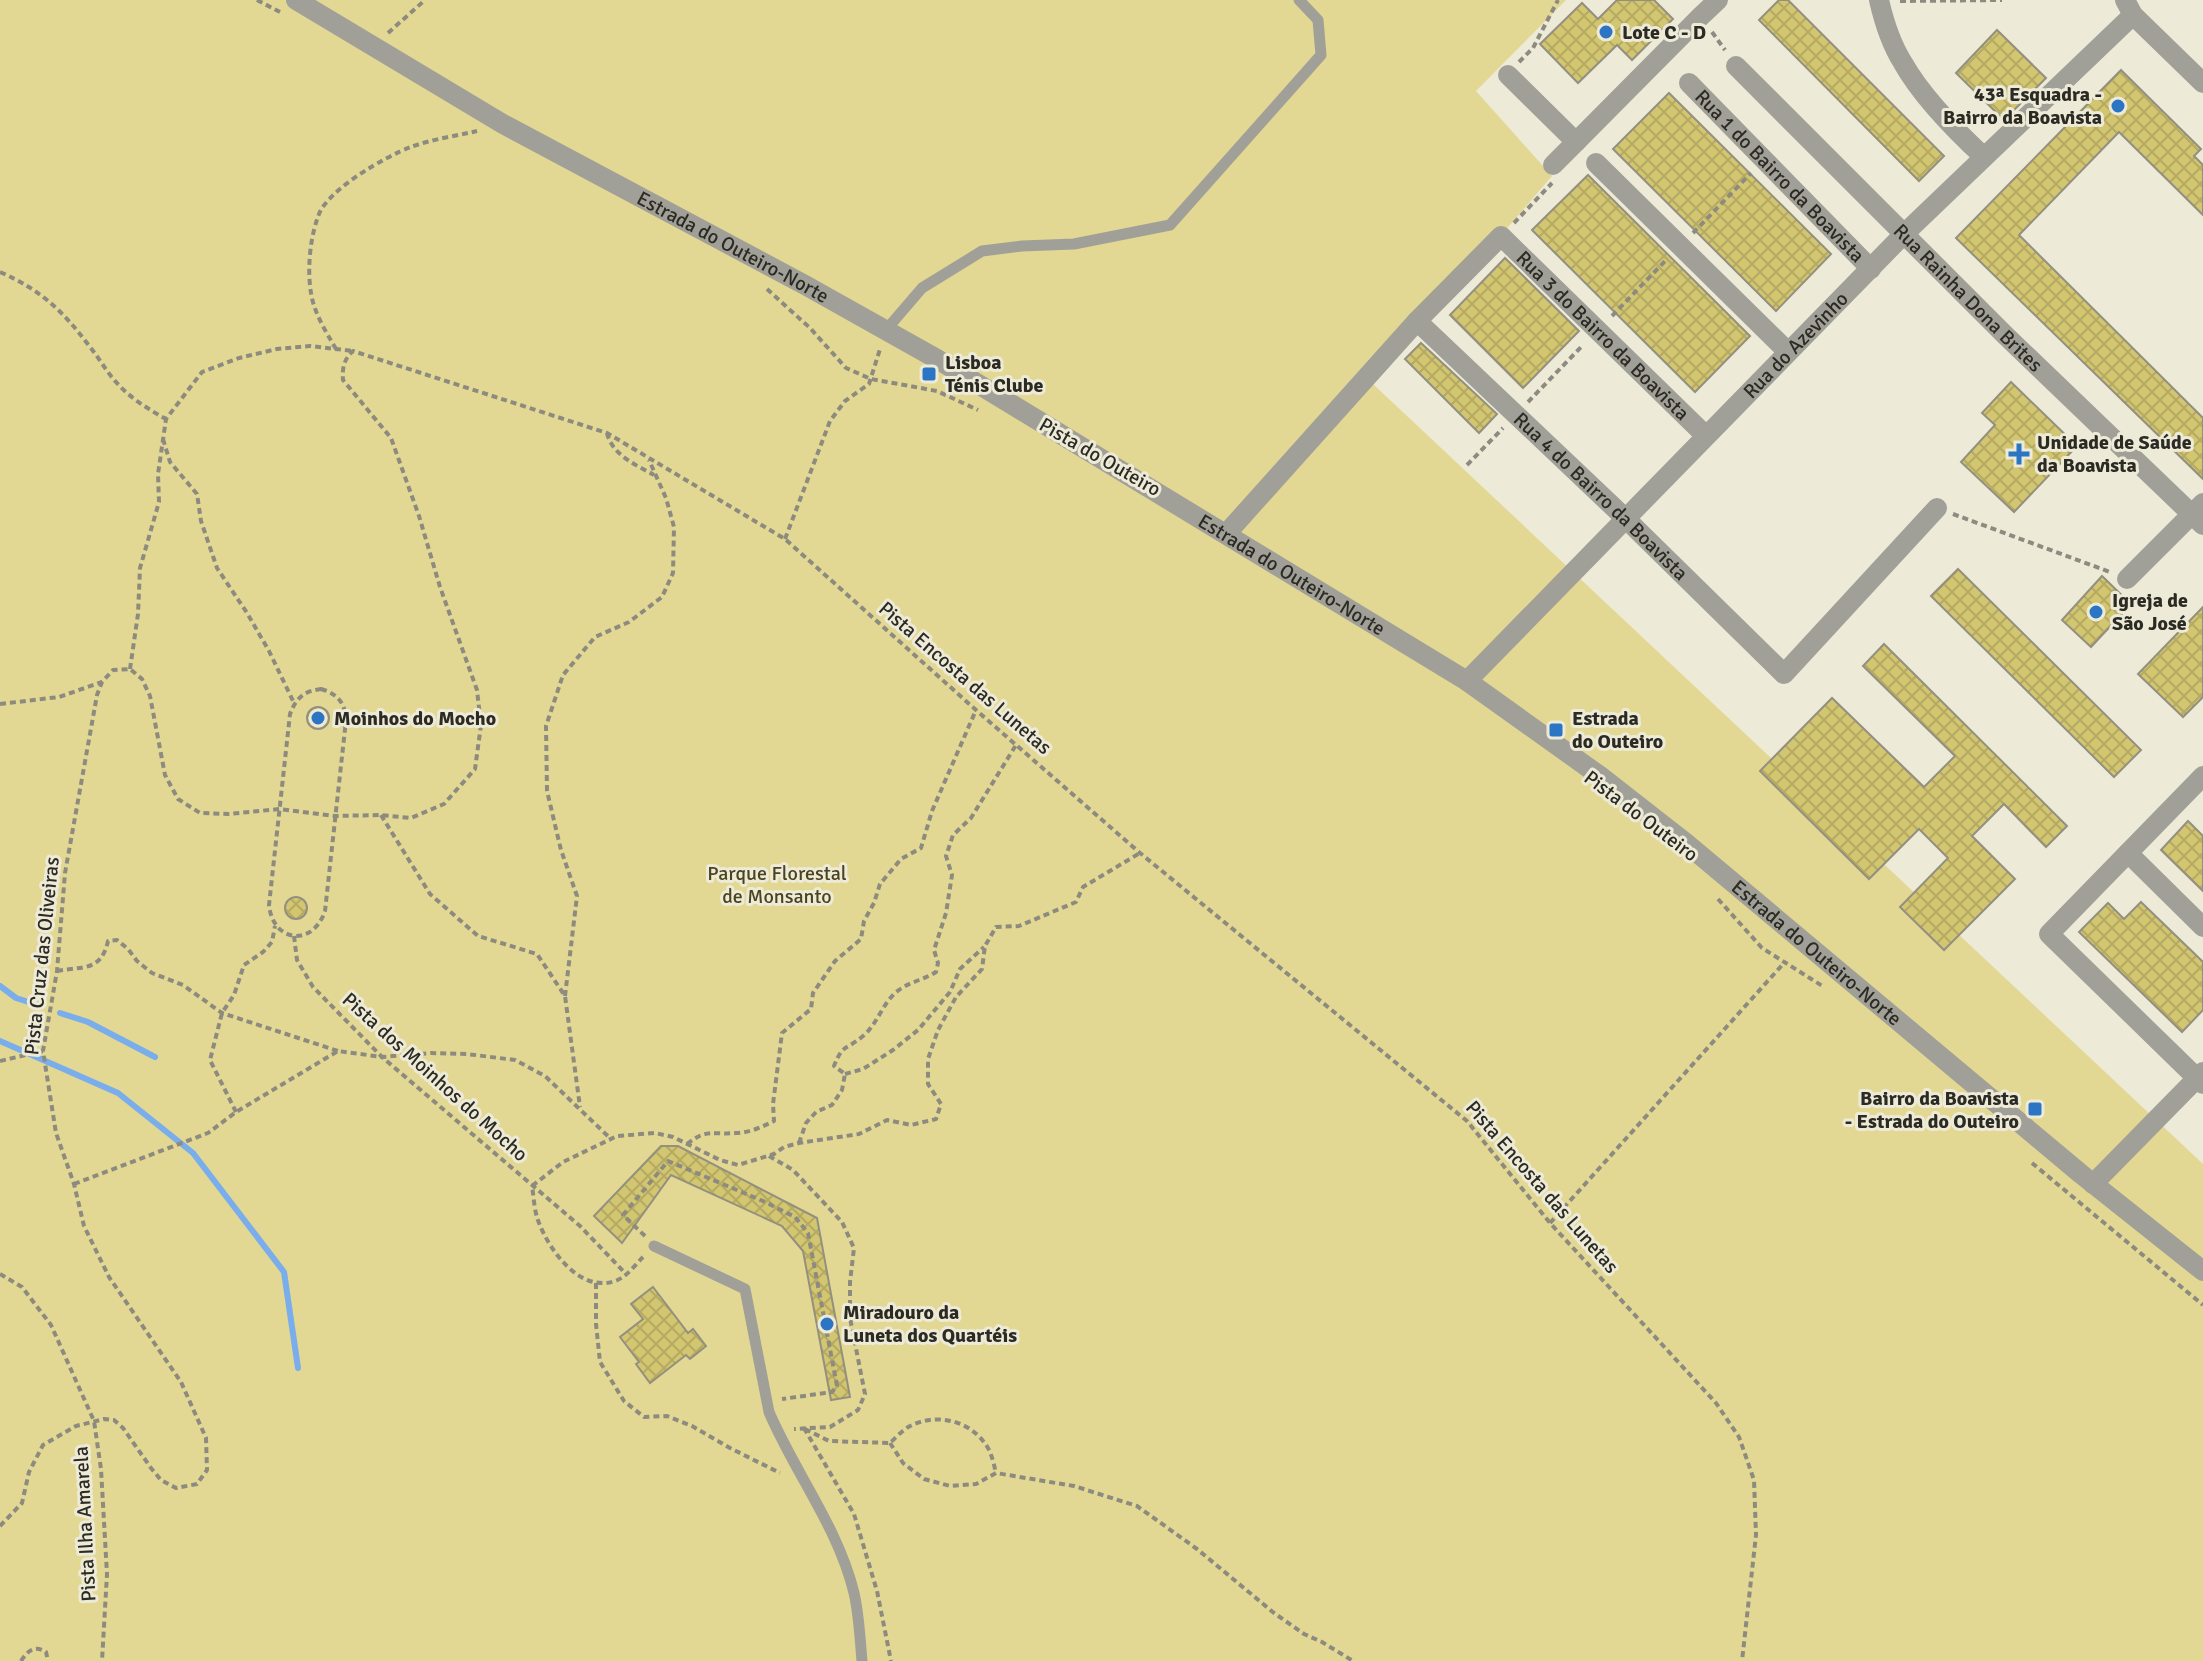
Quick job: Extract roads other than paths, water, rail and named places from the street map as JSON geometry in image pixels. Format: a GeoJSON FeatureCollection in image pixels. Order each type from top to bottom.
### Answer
{"type":"FeatureCollection","features":[{"type":"Feature","properties":{"kind":"street","name":"Estrada do Outeiro-Norte"},"geometry":{"type":"LineString","coordinates":[[296,0],[503,124],[937,359],[1467,681],[1588,767],[1687,844],[2093,1184],[2203,1271]]}},
{"type":"Feature","properties":{"kind":"street"},"geometry":{"type":"LineString","coordinates":[[1553,165],[1718,0]]}},
{"type":"Feature","properties":{"kind":"street"},"geometry":{"type":"LineString","coordinates":[[1879,0],[1889,36],[1904,65],[1932,102],[1984,157]]}},
{"type":"Feature","properties":{"kind":"street"},"geometry":{"type":"LineString","coordinates":[[2129,7],[2203,83]]}},
{"type":"Feature","properties":{"kind":"street","name":"Rua do Azevinho"},"geometry":{"type":"LineString","coordinates":[[1467,681],[1705,435],[1984,157],[2129,7]]}},
{"type":"Feature","properties":{"kind":"street","name":"Rua Rainha Dona Brites"},"geometry":{"type":"LineString","coordinates":[[1736,66],[2006,336],[2199,514]]}},
{"type":"Feature","properties":{"kind":"street"},"geometry":{"type":"LineString","coordinates":[[1508,75],[1576,142]]}},
{"type":"Feature","properties":{"kind":"street","name":"Rua 1 do Bairro da Boavista"},"geometry":{"type":"LineString","coordinates":[[1689,83],[1871,269]]}},
{"type":"Feature","properties":{"kind":"street"},"geometry":{"type":"LineString","coordinates":[[1596,163],[1788,352]]}},
{"type":"Feature","properties":{"kind":"street","name":"Rua 3 do Bairro da Boavista"},"geometry":{"type":"LineString","coordinates":[[1417,321],[1501,236],[1705,435]]}},
{"type":"Feature","properties":{"kind":"street"},"geometry":{"type":"LineString","coordinates":[[1226,534],[1417,321]]}},
{"type":"Feature","properties":{"kind":"street","name":"Rua 4 do Bairro da Boavista"},"geometry":{"type":"LineString","coordinates":[[1417,321],[1784,674],[1937,508]]}},
{"type":"Feature","properties":{"kind":"street"},"geometry":{"type":"LineString","coordinates":[[2127,579],[2199,514]]}},
{"type":"Feature","properties":{"kind":"street"},"geometry":{"type":"LineString","coordinates":[[2093,1184],[2201,1078],[2049,934],[2203,776]]}},
{"type":"Feature","properties":{"kind":"street"},"geometry":{"type":"LineString","coordinates":[[2128,853],[2203,927]]}},
{"type":"Feature","properties":{"kind":"lane"},"geometry":{"type":"LineString","coordinates":[[886,330],[922,288],[982,251],[1074,244],[1170,225],[1321,55],[1318,20],[1299,0]]}},
{"type":"Feature","properties":{"kind":"lane"},"geometry":{"type":"LineString","coordinates":[[654,1246],[745,1289],[767,1401],[777,1430],[832,1533],[854,1592],[862,1661]]}},
{"type":"Feature","properties":{"kind":"waterway"},"geometry":{"type":"LineString","coordinates":[[0,986],[16,998],[38,1005]]}},
{"type":"Feature","properties":{"kind":"waterway"},"geometry":{"type":"LineString","coordinates":[[60,1013],[88,1022],[155,1057]]}},
{"type":"Feature","properties":{"kind":"waterway"},"geometry":{"type":"LineString","coordinates":[[0,1041],[118,1093],[193,1153],[284,1272],[298,1368]]}},
{"type":"Feature","properties":{"kind":"place","name":"Lote C - D"},"geometry":{"type":"Point","coordinates":[1606,32]}},
{"type":"Feature","properties":{"kind":"place","name":"43ª Esquadra - Bairro da Boavista"},"geometry":{"type":"Point","coordinates":[2118,106]}},
{"type":"Feature","properties":{"kind":"place","name":"Lisboa Ténis Clube"},"geometry":{"type":"Point","coordinates":[929,374]}},
{"type":"Feature","properties":{"kind":"place","name":"Unidade de Saúde da Boavista"},"geometry":{"type":"Point","coordinates":[2019,454]}},
{"type":"Feature","properties":{"kind":"place","name":"Igreja de São José"},"geometry":{"type":"Point","coordinates":[2096,612]}},
{"type":"Feature","properties":{"kind":"place","name":"Moinhos do Mocho"},"geometry":{"type":"Point","coordinates":[318,718]}},
{"type":"Feature","properties":{"kind":"place","name":"Estrada do Outeiro"},"geometry":{"type":"Point","coordinates":[1556,730]}},
{"type":"Feature","properties":{"kind":"place","name":"Bairro da Boavista - Estrada do Outeiro"},"geometry":{"type":"Point","coordinates":[2035,1109]}},
{"type":"Feature","properties":{"kind":"place","name":"Miradouro da Luneta dos Quartéis"},"geometry":{"type":"Point","coordinates":[827,1324]}},
{"type":"Feature","properties":{"kind":"park label","name":"Parque Florestal de Monsanto"},"geometry":{"type":"Point","coordinates":[777,884]}}]}
